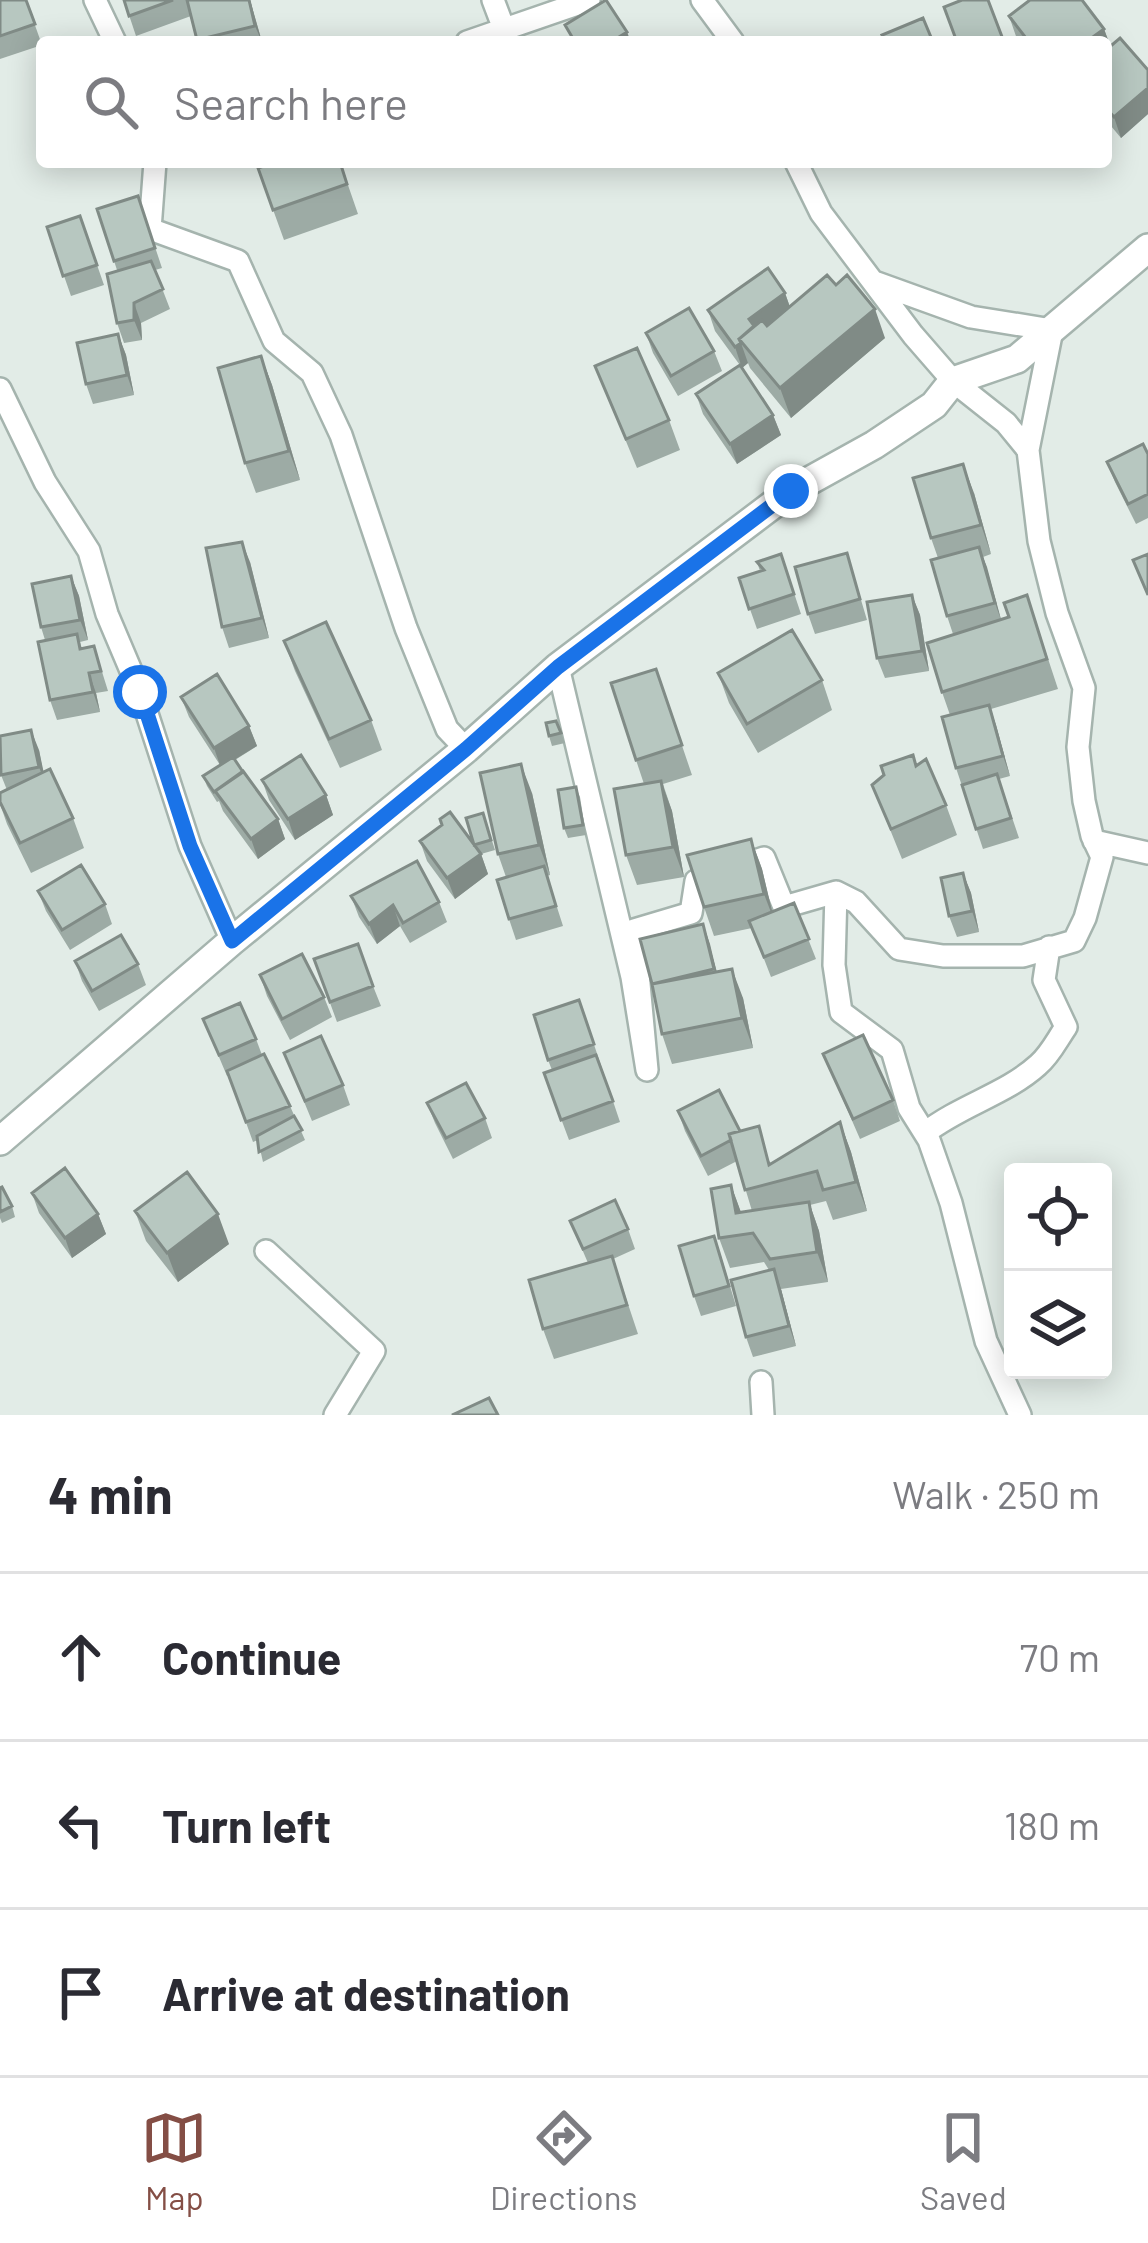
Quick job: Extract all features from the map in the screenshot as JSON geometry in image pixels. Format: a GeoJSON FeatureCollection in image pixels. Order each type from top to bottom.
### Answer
{"type":"FeatureCollection","features":[{"type":"Feature","properties":{"kind":"street"},"geometry":{"type":"LineString","coordinates":[[95,0],[112,36]]}},
{"type":"Feature","properties":{"kind":"street"},"geometry":{"type":"LineString","coordinates":[[493,0],[504,29]]}},
{"type":"Feature","properties":{"kind":"street"},"geometry":{"type":"LineString","coordinates":[[484,36],[589,0]]}},
{"type":"Feature","properties":{"kind":"street"},"geometry":{"type":"LineString","coordinates":[[702,0],[729,36]]}},
{"type":"Feature","properties":{"kind":"street"},"geometry":{"type":"LineString","coordinates":[[155,168],[150,230],[238,261],[274,341],[312,373],[341,435],[406,628],[447,729],[466,749]]}},
{"type":"Feature","properties":{"kind":"street"},"geometry":{"type":"LineString","coordinates":[[799,168],[821,213],[953,381],[1006,423],[1028,450]]}},
{"type":"Feature","properties":{"kind":"street"},"geometry":{"type":"LineString","coordinates":[[0,1141],[558,667],[791,491],[934,405],[953,381],[1016,359],[1148,248]]}},
{"type":"Feature","properties":{"kind":"street"},"geometry":{"type":"LineString","coordinates":[[874,282],[970,316],[1052,330]]}},
{"type":"Feature","properties":{"kind":"street"},"geometry":{"type":"LineString","coordinates":[[558,667],[632,976],[647,1070],[634,930],[691,913],[697,881],[764,858],[784,907],[836,892],[856,902],[899,949],[1023,956],[1074,941],[1102,856],[1094,841],[1078,747],[1084,688],[1057,613],[1039,541],[1028,450],[1052,330]]}},
{"type":"Feature","properties":{"kind":"street"},"geometry":{"type":"LineString","coordinates":[[0,389],[45,482],[89,551],[190,846],[232,941]]}},
{"type":"Feature","properties":{"kind":"street"},"geometry":{"type":"LineString","coordinates":[[1094,841],[1148,853]]}},
{"type":"Feature","properties":{"kind":"street"},"geometry":{"type":"LineString","coordinates":[[836,892],[835,965],[841,1012],[892,1050],[909,1108],[925,1133],[958,1225],[986,1341],[1020,1415]]}},
{"type":"Feature","properties":{"kind":"street"},"geometry":{"type":"LineString","coordinates":[[925,1133],[952,1112],[1018,1082],[1043,1062],[1066,1027],[1044,980],[1049,946]]}},
{"type":"Feature","properties":{"kind":"street"},"geometry":{"type":"LineString","coordinates":[[266,1251],[374,1351],[335,1415]]}},
{"type":"Feature","properties":{"kind":"street"},"geometry":{"type":"LineString","coordinates":[[761,1382],[763,1415]]}},
{"type":"Feature","properties":{"kind":"building"},"geometry":{"type":"Polygon","coordinates":[[[0,0],[26,0],[35,24],[0,36],[0,0]]]}},
{"type":"Feature","properties":{"kind":"building"},"geometry":{"type":"Polygon","coordinates":[[[124,0],[173,0],[129,16],[124,0]]]}},
{"type":"Feature","properties":{"kind":"building"},"geometry":{"type":"Polygon","coordinates":[[[187,0],[249,0],[255,26],[196,36],[187,0]]]}},
{"type":"Feature","properties":{"kind":"building"},"geometry":{"type":"Polygon","coordinates":[[[606,0],[627,32],[571,36],[565,25],[606,0]]]}},
{"type":"Feature","properties":{"kind":"building"},"geometry":{"type":"Polygon","coordinates":[[[962,0],[988,0],[1002,36],[955,36],[944,7],[962,0]]]}},
{"type":"Feature","properties":{"kind":"building"},"geometry":{"type":"Polygon","coordinates":[[[1030,0],[1082,0],[1104,29],[1094,36],[1024,36],[1009,16],[1030,0]]]}},
{"type":"Feature","properties":{"kind":"building"},"geometry":{"type":"Polygon","coordinates":[[[923,18],[930,36],[883,36],[923,18]]]}},
{"type":"Feature","properties":{"kind":"building"},"geometry":{"type":"Polygon","coordinates":[[[1120,38],[1148,70],[1148,88],[1114,117],[1112,115],[1112,45],[1120,38]]]}},
{"type":"Feature","properties":{"kind":"building"},"geometry":{"type":"Polygon","coordinates":[[[258,168],[342,168],[347,184],[273,210],[258,168]]]}},
{"type":"Feature","properties":{"kind":"building"},"geometry":{"type":"Polygon","coordinates":[[[138,196],[155,248],[114,261],[97,209],[138,196]]]}},
{"type":"Feature","properties":{"kind":"building"},"geometry":{"type":"Polygon","coordinates":[[[80,216],[97,265],[63,276],[47,227],[80,216]]]}},
{"type":"Feature","properties":{"kind":"building"},"geometry":{"type":"Polygon","coordinates":[[[151,261],[163,289],[134,303],[134,320],[117,323],[107,274],[151,261]]]}},
{"type":"Feature","properties":{"kind":"building"},"geometry":{"type":"Polygon","coordinates":[[[768,268],[785,293],[749,319],[754,326],[735,347],[708,310],[768,268]]]}},
{"type":"Feature","properties":{"kind":"building"},"geometry":{"type":"Polygon","coordinates":[[[827,275],[836,285],[847,275],[875,309],[780,388],[739,339],[762,320],[767,326],[827,275]]]}},
{"type":"Feature","properties":{"kind":"building"},"geometry":{"type":"Polygon","coordinates":[[[689,308],[714,351],[671,376],[646,333],[689,308]]]}},
{"type":"Feature","properties":{"kind":"building"},"geometry":{"type":"Polygon","coordinates":[[[118,334],[127,375],[86,384],[77,343],[118,334]]]}},
{"type":"Feature","properties":{"kind":"building"},"geometry":{"type":"Polygon","coordinates":[[[637,348],[669,420],[626,439],[595,366],[637,348]]]}},
{"type":"Feature","properties":{"kind":"building"},"geometry":{"type":"Polygon","coordinates":[[[261,356],[289,451],[245,463],[218,368],[261,356]]]}},
{"type":"Feature","properties":{"kind":"building"},"geometry":{"type":"Polygon","coordinates":[[[740,365],[773,415],[730,444],[696,394],[740,365]]]}},
{"type":"Feature","properties":{"kind":"building"},"geometry":{"type":"Polygon","coordinates":[[[1143,444],[1148,454],[1148,494],[1128,504],[1107,462],[1143,444]]]}},
{"type":"Feature","properties":{"kind":"building"},"geometry":{"type":"Polygon","coordinates":[[[963,464],[981,525],[931,538],[913,478],[963,464]]]}},
{"type":"Feature","properties":{"kind":"building"},"geometry":{"type":"Polygon","coordinates":[[[242,542],[262,618],[222,627],[206,548],[242,542]]]}},
{"type":"Feature","properties":{"kind":"building"},"geometry":{"type":"Polygon","coordinates":[[[979,547],[995,603],[947,616],[931,560],[979,547]]]}},
{"type":"Feature","properties":{"kind":"building"},"geometry":{"type":"Polygon","coordinates":[[[847,553],[860,599],[808,614],[795,567],[847,553]]]}},
{"type":"Feature","properties":{"kind":"building"},"geometry":{"type":"Polygon","coordinates":[[[781,554],[794,594],[749,609],[739,578],[764,570],[757,562],[781,554]]]}},
{"type":"Feature","properties":{"kind":"building"},"geometry":{"type":"Polygon","coordinates":[[[1148,554],[1148,595],[1133,560],[1148,554]]]}},
{"type":"Feature","properties":{"kind":"building"},"geometry":{"type":"Polygon","coordinates":[[[71,576],[80,620],[41,627],[32,584],[71,576]]]}},
{"type":"Feature","properties":{"kind":"building"},"geometry":{"type":"Polygon","coordinates":[[[912,595],[922,651],[877,658],[867,602],[912,595]]]}},
{"type":"Feature","properties":{"kind":"building"},"geometry":{"type":"Polygon","coordinates":[[[1027,595],[1047,659],[942,692],[927,643],[1009,617],[1004,603],[1027,595]]]}},
{"type":"Feature","properties":{"kind":"building"},"geometry":{"type":"Polygon","coordinates":[[[326,622],[371,720],[329,739],[284,641],[326,622]]]}},
{"type":"Feature","properties":{"kind":"building"},"geometry":{"type":"Polygon","coordinates":[[[792,630],[822,680],[747,724],[718,673],[792,630]]]}},
{"type":"Feature","properties":{"kind":"building"},"geometry":{"type":"Polygon","coordinates":[[[77,634],[80,649],[94,646],[101,671],[89,673],[93,692],[50,700],[38,642],[77,634]]]}},
{"type":"Feature","properties":{"kind":"building"},"geometry":{"type":"Polygon","coordinates":[[[656,669],[682,745],[636,760],[611,683],[656,669]]]}},
{"type":"Feature","properties":{"kind":"building"},"geometry":{"type":"Polygon","coordinates":[[[217,674],[249,726],[214,748],[181,697],[217,674]]]}},
{"type":"Feature","properties":{"kind":"building"},"geometry":{"type":"Polygon","coordinates":[[[989,705],[1003,756],[956,768],[942,717],[989,705]]]}},
{"type":"Feature","properties":{"kind":"building"},"geometry":{"type":"Polygon","coordinates":[[[556,721],[561,733],[549,736],[546,723],[556,721]]]}},
{"type":"Feature","properties":{"kind":"building"},"geometry":{"type":"Polygon","coordinates":[[[31,730],[39,767],[1,775],[0,736],[31,730]]]}},
{"type":"Feature","properties":{"kind":"building"},"geometry":{"type":"Polygon","coordinates":[[[301,755],[326,795],[288,819],[262,780],[301,755]]]}},
{"type":"Feature","properties":{"kind":"building"},"geometry":{"type":"Polygon","coordinates":[[[913,755],[916,766],[926,759],[946,805],[891,829],[872,785],[884,775],[881,766],[913,755]]]}},
{"type":"Feature","properties":{"kind":"building"},"geometry":{"type":"Polygon","coordinates":[[[233,757],[243,772],[214,792],[203,776],[233,757]]]}},
{"type":"Feature","properties":{"kind":"building"},"geometry":{"type":"Polygon","coordinates":[[[521,764],[539,845],[498,854],[480,773],[521,764]]]}},
{"type":"Feature","properties":{"kind":"building"},"geometry":{"type":"Polygon","coordinates":[[[50,769],[73,818],[20,843],[0,793],[50,769]]]}},
{"type":"Feature","properties":{"kind":"building"},"geometry":{"type":"Polygon","coordinates":[[[243,771],[278,819],[251,839],[215,791],[243,771]]]}},
{"type":"Feature","properties":{"kind":"building"},"geometry":{"type":"Polygon","coordinates":[[[997,774],[1011,818],[976,829],[962,785],[997,774]]]}},
{"type":"Feature","properties":{"kind":"building"},"geometry":{"type":"Polygon","coordinates":[[[661,781],[673,847],[626,855],[614,789],[661,781]]]}},
{"type":"Feature","properties":{"kind":"building"},"geometry":{"type":"Polygon","coordinates":[[[576,787],[583,825],[564,828],[558,790],[576,787]]]}},
{"type":"Feature","properties":{"kind":"building"},"geometry":{"type":"Polygon","coordinates":[[[450,812],[481,854],[447,878],[420,841],[442,825],[440,819],[450,812]]]}},
{"type":"Feature","properties":{"kind":"building"},"geometry":{"type":"Polygon","coordinates":[[[483,813],[491,840],[474,845],[466,818],[483,813]]]}},
{"type":"Feature","properties":{"kind":"building"},"geometry":{"type":"Polygon","coordinates":[[[751,839],[764,894],[704,907],[687,855],[751,839]]]}},
{"type":"Feature","properties":{"kind":"building"},"geometry":{"type":"Polygon","coordinates":[[[417,861],[439,902],[403,923],[393,905],[369,924],[351,896],[417,861]]]}},
{"type":"Feature","properties":{"kind":"building"},"geometry":{"type":"Polygon","coordinates":[[[81,865],[105,904],[62,930],[38,891],[81,865]]]}},
{"type":"Feature","properties":{"kind":"building"},"geometry":{"type":"Polygon","coordinates":[[[544,866],[556,906],[509,919],[497,880],[544,866]]]}},
{"type":"Feature","properties":{"kind":"building"},"geometry":{"type":"Polygon","coordinates":[[[963,873],[972,911],[949,916],[941,878],[963,873]]]}},
{"type":"Feature","properties":{"kind":"building"},"geometry":{"type":"Polygon","coordinates":[[[794,903],[809,939],[764,957],[749,921],[794,903]]]}},
{"type":"Feature","properties":{"kind":"building"},"geometry":{"type":"Polygon","coordinates":[[[703,924],[714,969],[652,984],[640,939],[703,924]]]}},
{"type":"Feature","properties":{"kind":"building"},"geometry":{"type":"Polygon","coordinates":[[[121,935],[138,964],[92,991],[75,961],[121,935]]]}},
{"type":"Feature","properties":{"kind":"building"},"geometry":{"type":"Polygon","coordinates":[[[358,944],[373,986],[330,1002],[314,959],[358,944]]]}},
{"type":"Feature","properties":{"kind":"building"},"geometry":{"type":"Polygon","coordinates":[[[302,954],[324,997],[282,1019],[260,975],[302,954]]]}},
{"type":"Feature","properties":{"kind":"building"},"geometry":{"type":"Polygon","coordinates":[[[732,969],[742,1018],[662,1034],[652,984],[732,969]]]}},
{"type":"Feature","properties":{"kind":"building"},"geometry":{"type":"Polygon","coordinates":[[[579,1000],[594,1044],[548,1060],[534,1015],[579,1000]]]}},
{"type":"Feature","properties":{"kind":"building"},"geometry":{"type":"Polygon","coordinates":[[[240,1003],[256,1039],[219,1055],[203,1019],[240,1003]]]}},
{"type":"Feature","properties":{"kind":"building"},"geometry":{"type":"Polygon","coordinates":[[[863,1035],[893,1100],[853,1119],[823,1054],[863,1035]]]}},
{"type":"Feature","properties":{"kind":"building"},"geometry":{"type":"Polygon","coordinates":[[[321,1036],[343,1085],[305,1101],[284,1053],[321,1036]]]}},
{"type":"Feature","properties":{"kind":"building"},"geometry":{"type":"Polygon","coordinates":[[[264,1054],[290,1106],[246,1122],[227,1071],[264,1054]]]}},
{"type":"Feature","properties":{"kind":"building"},"geometry":{"type":"Polygon","coordinates":[[[596,1055],[613,1101],[561,1120],[544,1073],[596,1055]]]}},
{"type":"Feature","properties":{"kind":"building"},"geometry":{"type":"Polygon","coordinates":[[[466,1083],[485,1118],[446,1138],[427,1103],[466,1083]]]}},
{"type":"Feature","properties":{"kind":"building"},"geometry":{"type":"Polygon","coordinates":[[[719,1090],[740,1131],[701,1156],[678,1111],[719,1090]]]}},
{"type":"Feature","properties":{"kind":"building"},"geometry":{"type":"Polygon","coordinates":[[[294,1116],[302,1130],[259,1152],[257,1136],[294,1116]]]}},
{"type":"Feature","properties":{"kind":"building"},"geometry":{"type":"Polygon","coordinates":[[[840,1122],[856,1182],[823,1190],[817,1171],[745,1190],[729,1134],[759,1126],[769,1165],[840,1122]]]}},
{"type":"Feature","properties":{"kind":"building"},"geometry":{"type":"Polygon","coordinates":[[[65,1168],[98,1214],[65,1238],[32,1193],[65,1168]]]}},
{"type":"Feature","properties":{"kind":"building"},"geometry":{"type":"Polygon","coordinates":[[[187,1172],[218,1214],[167,1253],[135,1211],[187,1172]]]}},
{"type":"Feature","properties":{"kind":"building"},"geometry":{"type":"Polygon","coordinates":[[[731,1185],[736,1213],[809,1202],[817,1252],[770,1259],[753,1233],[719,1238],[711,1189],[731,1185]]]}},
{"type":"Feature","properties":{"kind":"building"},"geometry":{"type":"Polygon","coordinates":[[[0,1188],[12,1206],[0,1212],[0,1188]]]}},
{"type":"Feature","properties":{"kind":"building"},"geometry":{"type":"Polygon","coordinates":[[[615,1200],[628,1229],[583,1249],[570,1221],[615,1200]]]}},
{"type":"Feature","properties":{"kind":"building"},"geometry":{"type":"Polygon","coordinates":[[[714,1236],[729,1286],[694,1296],[679,1246],[714,1236]]]}},
{"type":"Feature","properties":{"kind":"building"},"geometry":{"type":"Polygon","coordinates":[[[612,1256],[627,1305],[543,1329],[529,1280],[612,1256]]]}},
{"type":"Feature","properties":{"kind":"building"},"geometry":{"type":"Polygon","coordinates":[[[774,1269],[789,1326],[746,1337],[731,1280],[774,1269]]]}},
{"type":"Feature","properties":{"kind":"building"},"geometry":{"type":"Polygon","coordinates":[[[489,1398],[498,1415],[452,1415],[489,1398]]]}},
{"type":"Feature","properties":{"kind":"route"},"geometry":{"type":"LineString","coordinates":[[140,692],[190,846],[232,941],[558,667],[791,491]]}}]}
